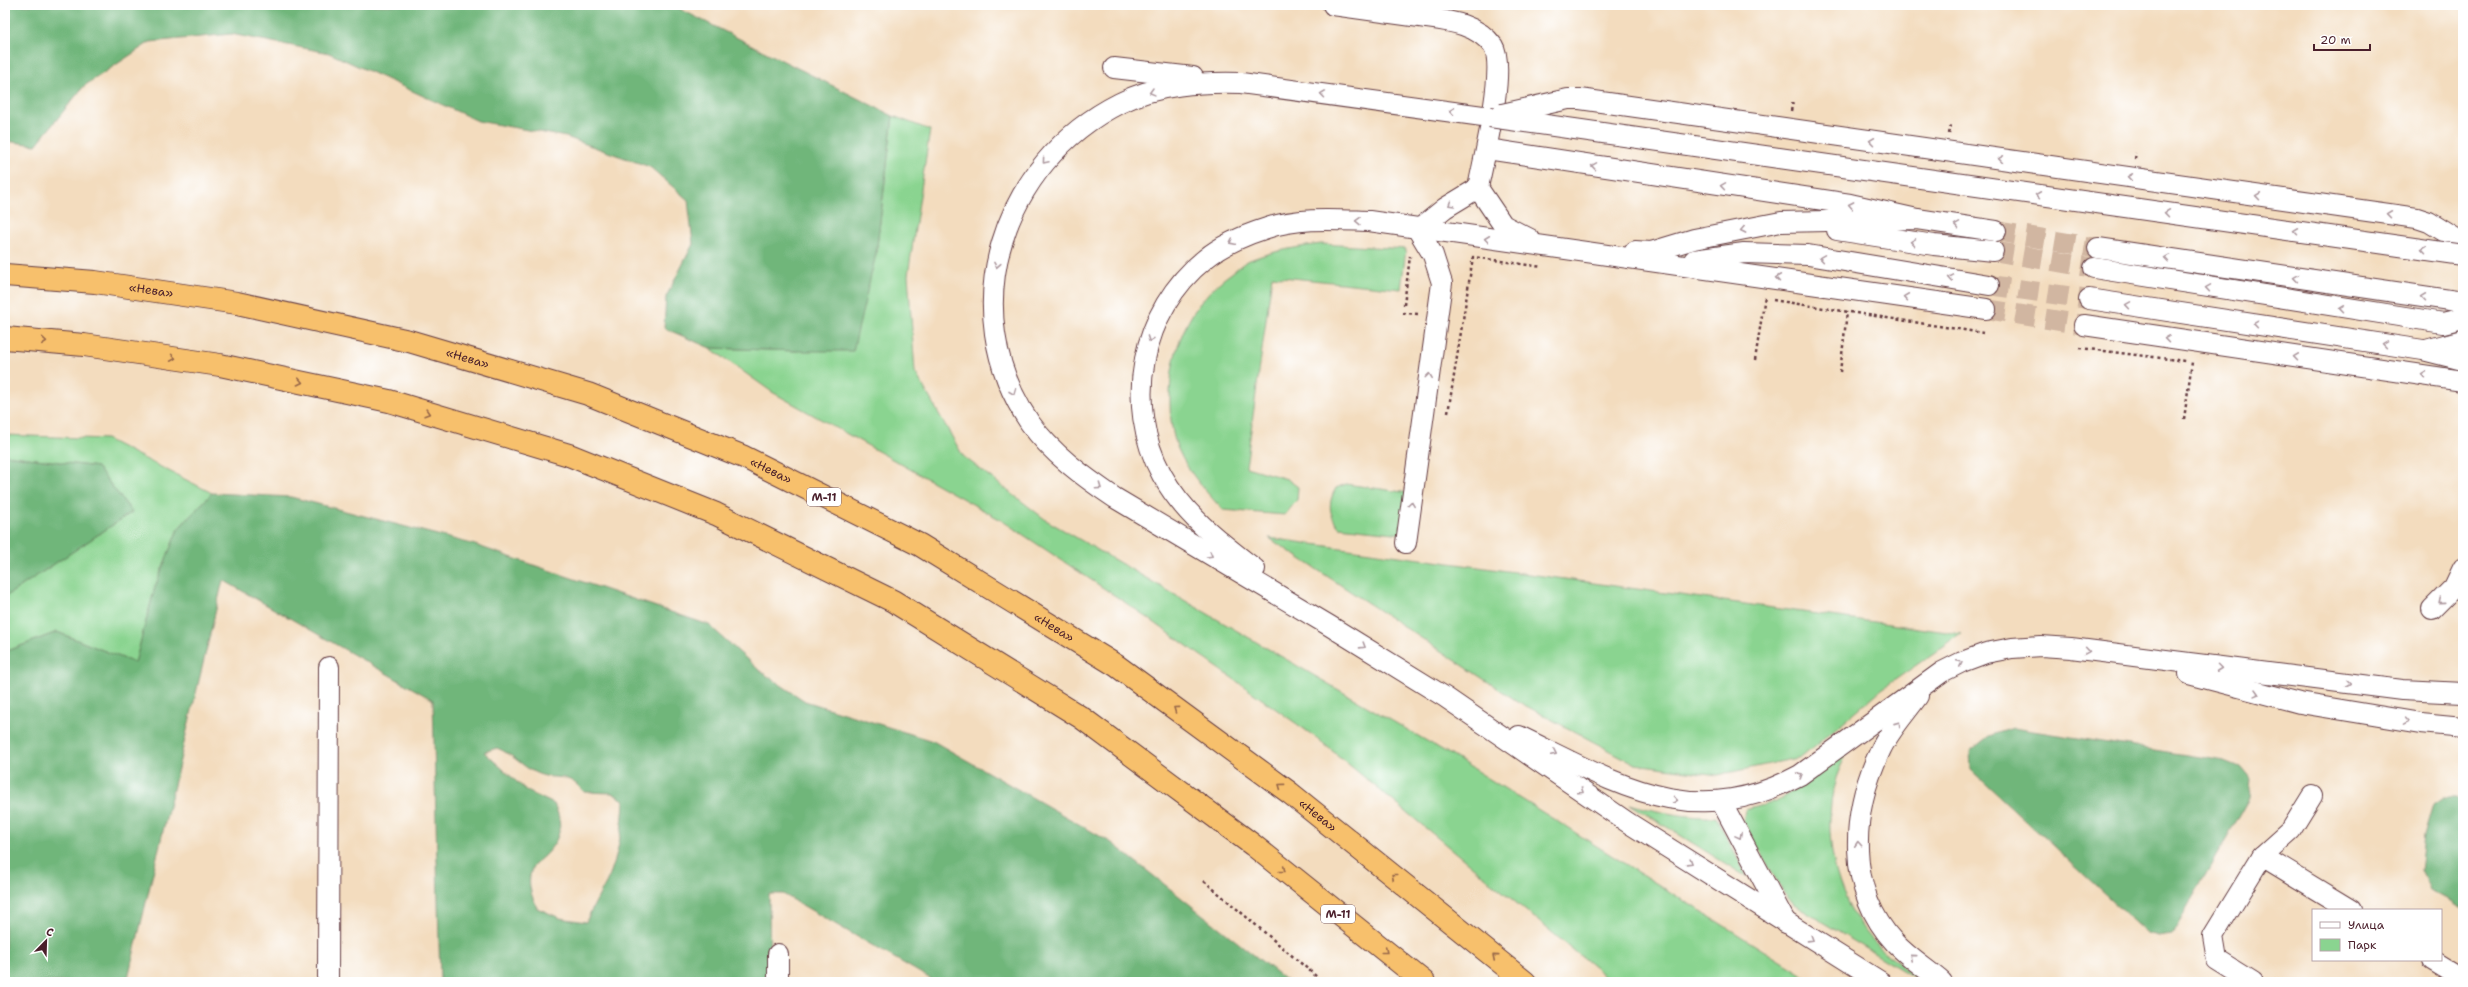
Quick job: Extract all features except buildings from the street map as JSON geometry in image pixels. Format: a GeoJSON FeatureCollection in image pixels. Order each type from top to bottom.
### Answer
{"type":"FeatureCollection","features":[{"type":"Feature","properties":{"kind":"highway","name":"«Нева»"},"geometry":{"type":"LineString","coordinates":[[5,275],[95,282],[237,303],[409,341],[588,394],[744,457],[920,545],[1117,666],[1290,793],[1525,982]]}},
{"type":"Feature","properties":{"kind":"highway","name":"М-11"},"geometry":{"type":"LineString","coordinates":[[5,338],[84,345],[220,365],[389,401],[569,455],[716,514],[893,601],[1082,718],[1253,845],[1424,982]]}},
{"type":"Feature","properties":{"kind":"street"},"geometry":{"type":"LineString","coordinates":[[1333,5],[1428,12],[1467,26],[1479,33],[1493,47],[1497,62],[1497,78],[1487,149],[1478,188],[1446,208],[1418,230]]}},
{"type":"Feature","properties":{"kind":"street"},"geometry":{"type":"LineString","coordinates":[[1114,68],[1241,83],[1490,117],[2463,255]]}},
{"type":"Feature","properties":{"kind":"street"},"geometry":{"type":"LineString","coordinates":[[1241,83],[1208,82],[1149,92],[1121,102],[1097,117],[1052,152],[1034,174],[1020,198],[1007,227],[999,252],[994,278],[997,339],[1005,372],[1017,400],[1030,422],[1046,443],[1086,479],[1445,697],[1626,822],[1881,982]]}},
{"type":"Feature","properties":{"kind":"street"},"geometry":{"type":"LineString","coordinates":[[1490,117],[1568,100],[1580,99],[2417,218],[2429,222],[2463,243]]}},
{"type":"Feature","properties":{"kind":"street"},"geometry":{"type":"LineString","coordinates":[[1487,149],[1850,204],[1917,219],[1996,231]]}},
{"type":"Feature","properties":{"kind":"street"},"geometry":{"type":"LineString","coordinates":[[1478,188],[1503,225],[1545,246]]}},
{"type":"Feature","properties":{"kind":"street"},"geometry":{"type":"LineString","coordinates":[[1568,249],[1651,252],[1694,239],[1781,222],[1917,219]]}},
{"type":"Feature","properties":{"kind":"street"},"geometry":{"type":"LineString","coordinates":[[1330,626],[1218,540],[1192,517],[1162,476],[1144,427],[1141,402],[1141,373],[1156,324],[1169,300],[1185,278],[1205,259],[1223,247],[1269,227],[1295,222],[1369,221],[1418,230],[1568,249],[1986,309]]}},
{"type":"Feature","properties":{"kind":"street"},"geometry":{"type":"LineString","coordinates":[[1781,222],[1934,245],[1993,251]]}},
{"type":"Feature","properties":{"kind":"street"},"geometry":{"type":"LineString","coordinates":[[1406,543],[1442,283],[1433,255],[1418,230]]}},
{"type":"Feature","properties":{"kind":"street"},"geometry":{"type":"LineString","coordinates":[[2098,248],[2463,302]]}},
{"type":"Feature","properties":{"kind":"street"},"geometry":{"type":"LineString","coordinates":[[1668,264],[1744,253],[1808,255],[1989,285]]}},
{"type":"Feature","properties":{"kind":"street"},"geometry":{"type":"LineString","coordinates":[[2094,268],[2443,324],[2463,318]]}},
{"type":"Feature","properties":{"kind":"street"},"geometry":{"type":"LineString","coordinates":[[2089,299],[2423,350],[2463,360]]}},
{"type":"Feature","properties":{"kind":"street"},"geometry":{"type":"LineString","coordinates":[[2084,325],[2463,381]]}},
{"type":"Feature","properties":{"kind":"street"},"geometry":{"type":"LineString","coordinates":[[2423,350],[2463,340]]}},
{"type":"Feature","properties":{"kind":"street"},"geometry":{"type":"LineString","coordinates":[[2432,609],[2454,587],[2463,568]]}},
{"type":"Feature","properties":{"kind":"street"},"geometry":{"type":"LineString","coordinates":[[1445,697],[1499,726],[1626,786],[1672,800],[1721,801],[1759,794],[1800,775],[1927,683],[1962,662],[1986,654],[2012,648],[2041,646],[2071,648],[2402,690],[2463,693]]}},
{"type":"Feature","properties":{"kind":"street"},"geometry":{"type":"LineString","coordinates":[[2125,656],[2274,698],[2368,714],[2463,727]]}},
{"type":"Feature","properties":{"kind":"street"},"geometry":{"type":"LineString","coordinates":[[328,982],[329,667]]}},
{"type":"Feature","properties":{"kind":"street"},"geometry":{"type":"LineString","coordinates":[[1927,683],[1881,748],[1861,801],[1857,837],[1860,873],[1874,911],[1895,943],[1942,982]]}},
{"type":"Feature","properties":{"kind":"street"},"geometry":{"type":"LineString","coordinates":[[2252,982],[2216,960],[2213,936],[2262,856],[2291,830],[2312,796]]}},
{"type":"Feature","properties":{"kind":"street"},"geometry":{"type":"LineString","coordinates":[[1721,801],[1787,923]]}},
{"type":"Feature","properties":{"kind":"street"},"geometry":{"type":"LineString","coordinates":[[2262,856],[2349,909]]}},
{"type":"Feature","properties":{"kind":"street"},"geometry":{"type":"LineString","coordinates":[[778,954],[778,982]]}},
{"type":"Feature","properties":{"kind":"street"},"geometry":{"type":"LineString","coordinates":[[2434,961],[2463,979]]}},
{"type":"Feature","properties":{"kind":"path"},"geometry":{"type":"LineString","coordinates":[[1448,413],[1473,257],[1544,267]]}},
{"type":"Feature","properties":{"kind":"path"},"geometry":{"type":"LineString","coordinates":[[1757,297],[1983,333]]}},
{"type":"Feature","properties":{"kind":"path"},"geometry":{"type":"LineString","coordinates":[[1755,360],[1765,299]]}},
{"type":"Feature","properties":{"kind":"path"},"geometry":{"type":"LineString","coordinates":[[1840,372],[1847,312]]}},
{"type":"Feature","properties":{"kind":"path"},"geometry":{"type":"LineString","coordinates":[[2184,419],[2192,362]]}},
{"type":"Feature","properties":{"kind":"path"},"geometry":{"type":"LineString","coordinates":[[1204,881],[1322,982]]}},
{"type":"Feature","properties":{"kind":"green space"},"geometry":{"type":"Polygon","coordinates":[[[5,5],[672,5],[893,116],[876,254],[853,351],[710,348],[664,328],[666,297],[693,244],[688,200],[650,167],[566,137],[478,121],[329,53],[231,34],[150,42],[84,86],[36,145],[5,141],[5,5]]]}},
{"type":"Feature","properties":{"kind":"green space"},"geometry":{"type":"Polygon","coordinates":[[[893,116],[930,130],[908,275],[915,372],[963,456],[1046,520],[1451,755],[1814,982],[1612,982],[1318,739],[1138,611],[1001,520],[772,392],[710,348],[797,351],[876,254],[893,116]]]}},
{"type":"Feature","properties":{"kind":"green space"},"geometry":{"type":"Polygon","coordinates":[[[1321,244],[1406,249],[1401,289],[1272,276],[1246,467],[1287,479],[1298,487],[1297,500],[1285,515],[1223,510],[1192,474],[1178,449],[1174,438],[1170,414],[1170,402],[1173,364],[1178,346],[1193,313],[1204,298],[1218,284],[1243,264],[1258,257],[1276,252],[1321,244]]]}},
{"type":"Feature","properties":{"kind":"green space"},"geometry":{"type":"Polygon","coordinates":[[[5,435],[106,439],[212,493],[178,529],[155,587],[135,663],[57,632],[5,652],[5,597],[132,512],[97,467],[5,455],[5,435]]]}},
{"type":"Feature","properties":{"kind":"green space"},"geometry":{"type":"Polygon","coordinates":[[[5,455],[97,467],[132,512],[5,597],[5,455]]]}},
{"type":"Feature","properties":{"kind":"green space"},"geometry":{"type":"Polygon","coordinates":[[[1346,484],[1409,493],[1403,534],[1339,527],[1335,522],[1330,508],[1333,493],[1336,488],[1346,484]]]}},
{"type":"Feature","properties":{"kind":"green space"},"geometry":{"type":"Polygon","coordinates":[[[212,493],[291,497],[472,544],[709,625],[760,671],[805,701],[933,741],[1112,843],[1288,982],[936,982],[783,894],[769,894],[770,982],[440,982],[433,700],[223,580],[127,982],[5,982],[5,652],[57,632],[135,663],[155,587],[178,529],[212,493]],[[497,748],[484,752],[527,791],[554,804],[559,819],[559,832],[554,844],[550,850],[534,865],[531,872],[530,888],[537,908],[560,918],[586,922],[614,864],[621,832],[624,800],[612,793],[584,792],[577,785],[566,778],[548,777],[534,772],[497,748]]]}},
{"type":"Feature","properties":{"kind":"green space"},"geometry":{"type":"Polygon","coordinates":[[[1269,538],[1961,634],[1882,689],[1802,757],[1718,775],[1635,764],[1517,701],[1269,538]]]}},
{"type":"Feature","properties":{"kind":"green space"},"geometry":{"type":"Polygon","coordinates":[[[2013,728],[2225,761],[2240,767],[2251,780],[2249,798],[2172,934],[2158,936],[2147,933],[1971,770],[1970,751],[1989,736],[2013,728]]]}},
{"type":"Feature","properties":{"kind":"green space"},"geometry":{"type":"Polygon","coordinates":[[[1848,751],[1836,778],[1830,820],[1834,862],[1839,882],[1847,902],[1870,937],[1920,981],[1794,905],[1784,893],[1743,821],[1745,810],[1775,802],[1811,780],[1848,751]]]}},
{"type":"Feature","properties":{"kind":"green space"},"geometry":{"type":"Polygon","coordinates":[[[2443,797],[2457,797],[2463,801],[2463,908],[2430,890],[2420,871],[2424,835],[2433,804],[2443,797]]]}},
{"type":"Feature","properties":{"kind":"green space"},"geometry":{"type":"Polygon","coordinates":[[[1630,804],[1672,814],[1694,817],[1716,817],[1747,877],[1630,804]]]}},
{"type":"Feature","properties":{"kind":"tunnel"},"geometry":{"type":"LineString","coordinates":[[1996,231],[2098,248]]}},
{"type":"Feature","properties":{"kind":"tunnel"},"geometry":{"type":"LineString","coordinates":[[1993,251],[2094,268]]}},
{"type":"Feature","properties":{"kind":"tunnel"},"geometry":{"type":"LineString","coordinates":[[1989,285],[2089,299]]}},
{"type":"Feature","properties":{"kind":"tunnel"},"geometry":{"type":"LineString","coordinates":[[1986,309],[2084,325]]}}]}
